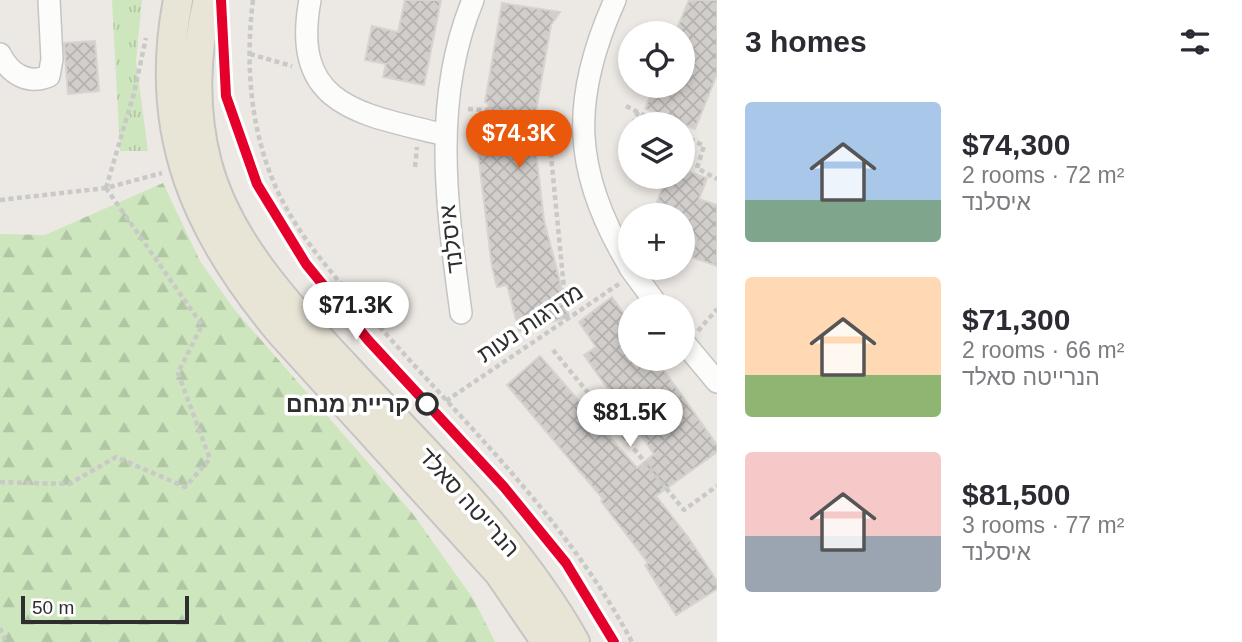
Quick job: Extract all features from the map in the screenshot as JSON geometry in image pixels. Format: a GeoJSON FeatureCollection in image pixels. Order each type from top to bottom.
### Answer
{"type":"FeatureCollection","features":[{"type":"Feature","properties":{"kind":"main road","name":"הנרייטה סאלד"},"geometry":{"type":"LineString","coordinates":[[178,0],[171,68],[174,123],[183,167],[196,206],[219,251],[248,294],[499,573],[546,642]]}},
{"type":"Feature","properties":{"kind":"main road","name":"הנרייטה סאלד"},"geometry":{"type":"LineString","coordinates":[[208,0],[199,52],[201,126],[207,163],[223,205],[248,250],[299,316],[499,533],[555,606],[575,642]]}},
{"type":"Feature","properties":{"kind":"street"},"geometry":{"type":"LineString","coordinates":[[0,54],[5,65],[21,77],[32,80],[49,76],[52,59],[49,0]]}},
{"type":"Feature","properties":{"kind":"street"},"geometry":{"type":"LineString","coordinates":[[310,0],[305,27],[306,53],[313,73],[331,94],[347,107],[366,116],[445,135]]}},
{"type":"Feature","properties":{"kind":"street","name":"איסלנד"},"geometry":{"type":"LineString","coordinates":[[461,313],[446,200],[445,135],[451,82],[464,23],[473,0]]}},
{"type":"Feature","properties":{"kind":"street"},"geometry":{"type":"LineString","coordinates":[[615,0],[590,65],[583,95],[582,124],[593,188],[618,247]]}},
{"type":"Feature","properties":{"kind":"street"},"geometry":{"type":"LineString","coordinates":[[695,356],[717,383]]}},
{"type":"Feature","properties":{"kind":"path"},"geometry":{"type":"LineString","coordinates":[[253,0],[251,96],[258,135],[279,194],[304,237],[337,278],[538,503],[576,550],[610,601],[632,642]]}},
{"type":"Feature","properties":{"kind":"path"},"geometry":{"type":"LineString","coordinates":[[106,188],[134,93],[148,30]]}},
{"type":"Feature","properties":{"kind":"path"},"geometry":{"type":"LineString","coordinates":[[250,54],[313,73]]}},
{"type":"Feature","properties":{"kind":"path"},"geometry":{"type":"LineString","coordinates":[[626,106],[638,112]]}},
{"type":"Feature","properties":{"kind":"path"},"geometry":{"type":"LineString","coordinates":[[468,109],[509,111],[548,125],[567,319]]}},
{"type":"Feature","properties":{"kind":"path"},"geometry":{"type":"LineString","coordinates":[[695,142],[704,146],[697,168],[717,178]]}},
{"type":"Feature","properties":{"kind":"path"},"geometry":{"type":"LineString","coordinates":[[0,200],[106,188],[183,167]]}},
{"type":"Feature","properties":{"kind":"path"},"geometry":{"type":"LineString","coordinates":[[0,482],[69,484],[116,457],[185,487],[210,459],[178,373],[202,325],[106,188]]}},
{"type":"Feature","properties":{"kind":"path","name":"מדרגות נעות"},"geometry":{"type":"LineString","coordinates":[[446,401],[567,319],[619,280]]}},
{"type":"Feature","properties":{"kind":"path"},"geometry":{"type":"LineString","coordinates":[[553,350],[684,510],[717,486]]}},
{"type":"Feature","properties":{"kind":"path"},"geometry":{"type":"LineString","coordinates":[[0,628],[6,642]]}},
{"type":"Feature","properties":{"kind":"green space"},"geometry":{"type":"Polygon","coordinates":[[[112,0],[142,0],[136,61],[148,151],[120,151],[112,0]]]}},
{"type":"Feature","properties":{"kind":"green space"},"geometry":{"type":"Polygon","coordinates":[[[163,183],[200,261],[234,309],[413,514],[474,600],[495,642],[0,642],[0,234],[45,235],[163,183]]]}},
{"type":"Feature","properties":{"kind":"building"},"geometry":{"type":"Polygon","coordinates":[[[405,0],[441,0],[424,85],[383,77],[386,64],[365,60],[372,26],[398,32],[405,0]]]}},
{"type":"Feature","properties":{"kind":"building"},"geometry":{"type":"Polygon","coordinates":[[[689,0],[717,0],[717,74],[695,129],[695,112],[652,112],[645,109],[649,98],[695,98],[695,21],[680,21],[689,0]]]}},
{"type":"Feature","properties":{"kind":"building"},"geometry":{"type":"Polygon","coordinates":[[[502,3],[560,12],[551,25],[533,128],[544,220],[569,317],[519,331],[507,285],[497,287],[492,267],[478,153],[494,151],[488,103],[485,102],[502,3]]]}},
{"type":"Feature","properties":{"kind":"building"},"geometry":{"type":"Polygon","coordinates":[[[95,41],[99,91],[68,94],[64,43],[95,41]]]}},
{"type":"Feature","properties":{"kind":"building"},"geometry":{"type":"Polygon","coordinates":[[[695,174],[707,178],[699,199],[717,205],[717,266],[695,258],[695,203],[657,202],[662,189],[695,189],[695,174]]]}},
{"type":"Feature","properties":{"kind":"building"},"geometry":{"type":"Polygon","coordinates":[[[612,297],[618,305],[618,371],[665,371],[717,445],[717,452],[656,496],[717,581],[717,589],[676,615],[645,565],[648,563],[601,501],[603,499],[507,385],[540,356],[637,468],[654,454],[584,355],[596,347],[579,322],[612,297]]]}},
{"type":"Feature","properties":{"kind":"transit line"},"geometry":{"type":"LineString","coordinates":[[221,0],[226,96],[257,184],[306,264],[368,340],[504,487],[566,563],[614,642]]}},
{"type":"Feature","properties":{"kind":"place","name":"קריית מנחם"},"geometry":{"type":"Point","coordinates":[427,404]}}]}
